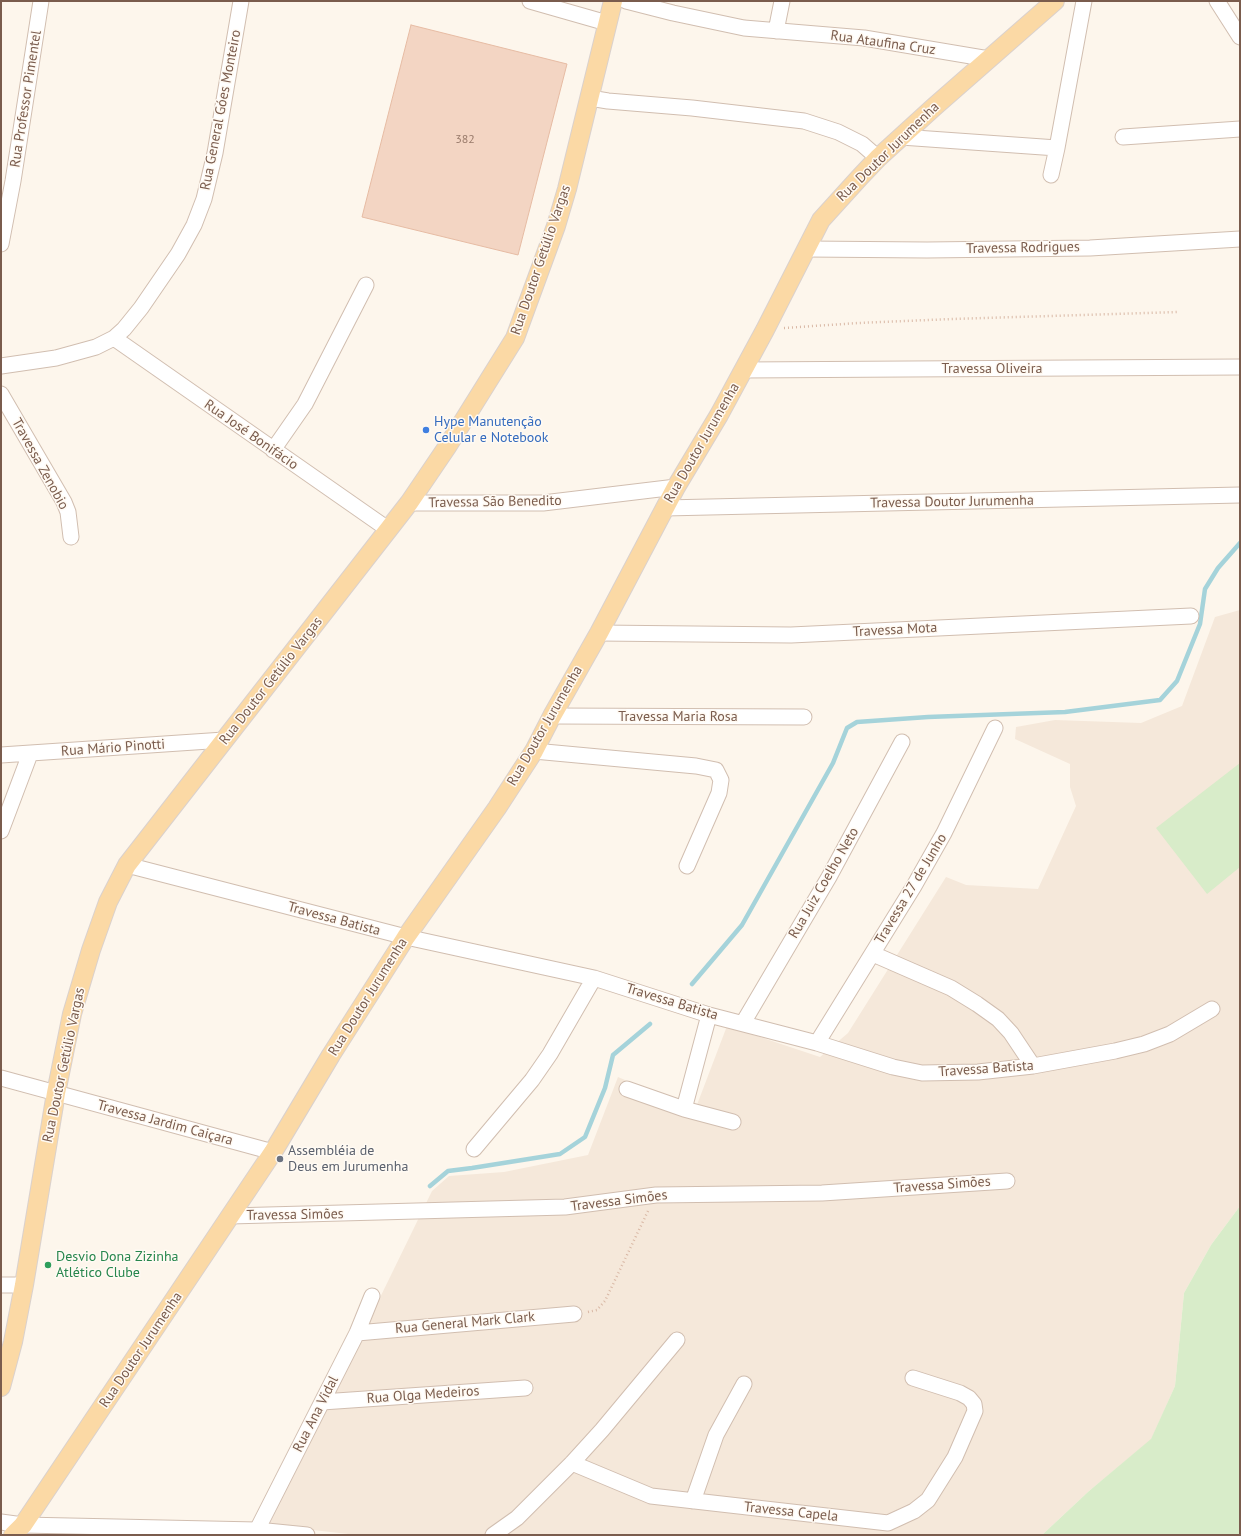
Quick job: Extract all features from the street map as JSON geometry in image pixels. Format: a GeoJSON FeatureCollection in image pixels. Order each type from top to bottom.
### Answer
{"type":"FeatureCollection","features":[{"type":"Feature","properties":{"kind":"main road","name":"Rua Doutor Getúlio Vargas"},"geometry":{"type":"LineString","coordinates":[[1,1387],[13,1342],[56,1093],[72,1014],[91,950],[108,902],[127,865],[409,503],[447,447],[515,338],[556,226],[590,98],[612,1]]}},
{"type":"Feature","properties":{"kind":"main road","name":"Rua Doutor Jurumenha"},"geometry":{"type":"LineString","coordinates":[[18,1530],[274,1152],[331,1055],[406,937],[497,808],[534,752],[676,487],[765,330],[821,220],[878,158],[1055,1]]}},
{"type":"Feature","properties":{"kind":"street","name":"Rua Professor Pimentel"},"geometry":{"type":"LineString","coordinates":[[1,244],[13,182],[41,1]]}},
{"type":"Feature","properties":{"kind":"street","name":"Rua General Góes Monteiro"},"geometry":{"type":"LineString","coordinates":[[1,366],[56,358],[96,347],[114,338],[124,329],[140,308],[178,254],[194,225],[204,199],[215,153],[242,1]]}},
{"type":"Feature","properties":{"kind":"street"},"geometry":{"type":"LineString","coordinates":[[530,1],[607,23]]}},
{"type":"Feature","properties":{"kind":"street","name":"Rua Ataufina Cruz"},"geometry":{"type":"LineString","coordinates":[[626,1],[673,13],[744,28],[864,38],[989,59]]}},
{"type":"Feature","properties":{"kind":"street"},"geometry":{"type":"LineString","coordinates":[[776,31],[782,1]]}},
{"type":"Feature","properties":{"kind":"street"},"geometry":{"type":"LineString","coordinates":[[1051,175],[1084,1]]}},
{"type":"Feature","properties":{"kind":"street"},"geometry":{"type":"LineString","coordinates":[[1217,1],[1240,37]]}},
{"type":"Feature","properties":{"kind":"street"},"geometry":{"type":"LineString","coordinates":[[590,98],[804,121],[838,132],[862,144],[878,158]]}},
{"type":"Feature","properties":{"kind":"street"},"geometry":{"type":"LineString","coordinates":[[1123,137],[1240,129]]}},
{"type":"Feature","properties":{"kind":"street"},"geometry":{"type":"LineString","coordinates":[[901,137],[1057,148]]}},
{"type":"Feature","properties":{"kind":"street","name":"Travessa Rodrigues"},"geometry":{"type":"LineString","coordinates":[[806,249],[927,250],[1090,248],[1240,239]]}},
{"type":"Feature","properties":{"kind":"street"},"geometry":{"type":"LineString","coordinates":[[273,450],[305,404],[366,285]]}},
{"type":"Feature","properties":{"kind":"street","name":"Rua José Bonifácio"},"geometry":{"type":"LineString","coordinates":[[114,338],[389,530]]}},
{"type":"Feature","properties":{"kind":"street","name":"Travessa Oliveira"},"geometry":{"type":"LineString","coordinates":[[743,370],[1240,367]]}},
{"type":"Feature","properties":{"kind":"street","name":"Travessa Zenobio"},"geometry":{"type":"LineString","coordinates":[[1,394],[64,502],[68,512],[71,537]]}},
{"type":"Feature","properties":{"kind":"street","name":"Travessa São Benedito"},"geometry":{"type":"LineString","coordinates":[[409,503],[543,503],[676,487]]}},
{"type":"Feature","properties":{"kind":"street","name":"Travessa Doutor Jurumenha"},"geometry":{"type":"LineString","coordinates":[[665,508],[1240,495]]}},
{"type":"Feature","properties":{"kind":"street","name":"Travessa Mota"},"geometry":{"type":"LineString","coordinates":[[599,633],[791,635],[1191,616]]}},
{"type":"Feature","properties":{"kind":"street","name":"Travessa Maria Rosa"},"geometry":{"type":"LineString","coordinates":[[552,716],[804,717]]}},
{"type":"Feature","properties":{"kind":"street","name":"Travessa 27 de Junho"},"geometry":{"type":"LineString","coordinates":[[817,1043],[914,886],[944,833],[994,728]]}},
{"type":"Feature","properties":{"kind":"street","name":"Rua Mário Pinotti"},"geometry":{"type":"LineString","coordinates":[[1,755],[224,740]]}},
{"type":"Feature","properties":{"kind":"street","name":"Rua Juiz Coelho Neto"},"geometry":{"type":"LineString","coordinates":[[743,1023],[829,877],[902,742]]}},
{"type":"Feature","properties":{"kind":"street"},"geometry":{"type":"LineString","coordinates":[[534,752],[696,766],[716,770],[721,780],[719,793],[687,866]]}},
{"type":"Feature","properties":{"kind":"street"},"geometry":{"type":"LineString","coordinates":[[1,831],[30,754]]}},
{"type":"Feature","properties":{"kind":"street","name":"Travessa Batista"},"geometry":{"type":"LineString","coordinates":[[127,865],[406,937],[594,978],[709,1015],[817,1043],[893,1067],[922,1073],[978,1072],[1033,1066],[1115,1051],[1144,1044],[1170,1034],[1212,1009]]}},
{"type":"Feature","properties":{"kind":"street"},"geometry":{"type":"LineString","coordinates":[[872,954],[952,988],[977,1004],[998,1019],[1011,1033],[1033,1066]]}},
{"type":"Feature","properties":{"kind":"street"},"geometry":{"type":"LineString","coordinates":[[474,1149],[532,1080],[550,1054],[594,978]]}},
{"type":"Feature","properties":{"kind":"street"},"geometry":{"type":"LineString","coordinates":[[684,1109],[709,1015]]}},
{"type":"Feature","properties":{"kind":"street","name":"Travessa Jardim Caiçara"},"geometry":{"type":"LineString","coordinates":[[1,1078],[274,1152]]}},
{"type":"Feature","properties":{"kind":"street"},"geometry":{"type":"LineString","coordinates":[[627,1088],[684,1109],[733,1122]]}},
{"type":"Feature","properties":{"kind":"street","name":"Travessa Simões"},"geometry":{"type":"LineString","coordinates":[[230,1216],[565,1207],[656,1195],[822,1193],[1008,1181]]}},
{"type":"Feature","properties":{"kind":"street"},"geometry":{"type":"LineString","coordinates":[[1,1285],[24,1284]]}},
{"type":"Feature","properties":{"kind":"street","name":"Rua Ana Vidal"},"geometry":{"type":"LineString","coordinates":[[258,1530],[357,1333],[372,1296]]}},
{"type":"Feature","properties":{"kind":"street","name":"Rua General Mark Clark"},"geometry":{"type":"LineString","coordinates":[[357,1333],[574,1314]]}},
{"type":"Feature","properties":{"kind":"street"},"geometry":{"type":"LineString","coordinates":[[493,1535],[516,1518],[572,1463],[602,1430],[677,1340]]}},
{"type":"Feature","properties":{"kind":"street","name":"Travessa Capela"},"geometry":{"type":"LineString","coordinates":[[572,1463],[651,1496],[888,1522],[914,1511],[928,1500],[955,1457],[975,1411],[974,1404],[969,1398],[960,1393],[914,1378]]}},
{"type":"Feature","properties":{"kind":"street"},"geometry":{"type":"LineString","coordinates":[[693,1501],[716,1435],[744,1384]]}},
{"type":"Feature","properties":{"kind":"street","name":"Rua Olga Medeiros"},"geometry":{"type":"LineString","coordinates":[[322,1402],[525,1388]]}},
{"type":"Feature","properties":{"kind":"street"},"geometry":{"type":"LineString","coordinates":[[1,1522],[18,1530],[258,1530],[307,1535]]}},
{"type":"Feature","properties":{"kind":"path"},"geometry":{"type":"LineString","coordinates":[[765,330],[858,323],[944,319],[1178,312]]}},
{"type":"Feature","properties":{"kind":"path"},"geometry":{"type":"LineString","coordinates":[[574,1314],[597,1310],[605,1301],[656,1195]]}},
{"type":"Feature","properties":{"kind":"shaded area"},"geometry":{"type":"Polygon","coordinates":[[[1240,610],[1240,1206],[1211,1245],[1184,1293],[1175,1386],[1151,1440],[1089,1491],[1042,1535],[357,1535],[269,1525],[432,1191],[449,1176],[504,1172],[588,1155],[618,1077],[695,1110],[727,1026],[820,1057],[848,1033],[946,877],[966,885],[1038,889],[1076,806],[1070,787],[1070,764],[1015,739],[1016,727],[1055,720],[1141,723],[1182,706],[1215,617],[1240,610]]]}},
{"type":"Feature","properties":{"kind":"green space"},"geometry":{"type":"Polygon","coordinates":[[[1240,763],[1240,867],[1207,894],[1156,828],[1240,763]]]}},
{"type":"Feature","properties":{"kind":"green space"},"geometry":{"type":"Polygon","coordinates":[[[1240,1206],[1240,1535],[1042,1535],[1089,1491],[1151,1439],[1175,1386],[1184,1293],[1211,1245],[1240,1206]]]}},
{"type":"Feature","properties":{"kind":"building"},"geometry":{"type":"Polygon","coordinates":[[[411,25],[567,64],[518,255],[362,217],[411,25]]]}},
{"type":"Feature","properties":{"kind":"waterway"},"geometry":{"type":"LineString","coordinates":[[692,984],[742,925],[833,763],[847,728],[857,722],[928,717],[1065,712],[1160,700],[1177,681],[1200,624],[1205,589],[1218,568],[1240,543]]}},
{"type":"Feature","properties":{"kind":"waterway"},"geometry":{"type":"LineString","coordinates":[[430,1186],[448,1171],[560,1154],[585,1137],[605,1088],[613,1055],[650,1024]]}},
{"type":"Feature","properties":{"kind":"place","name":"Hype Manutenção Celular e Notebook"},"geometry":{"type":"Point","coordinates":[426,430]}},
{"type":"Feature","properties":{"kind":"place","name":"Assembléia de Deus em Jurumenha"},"geometry":{"type":"Point","coordinates":[280,1159]}},
{"type":"Feature","properties":{"kind":"place","name":"Desvio Dona Zizinha Atlético Clube"},"geometry":{"type":"Point","coordinates":[48,1265]}}]}
